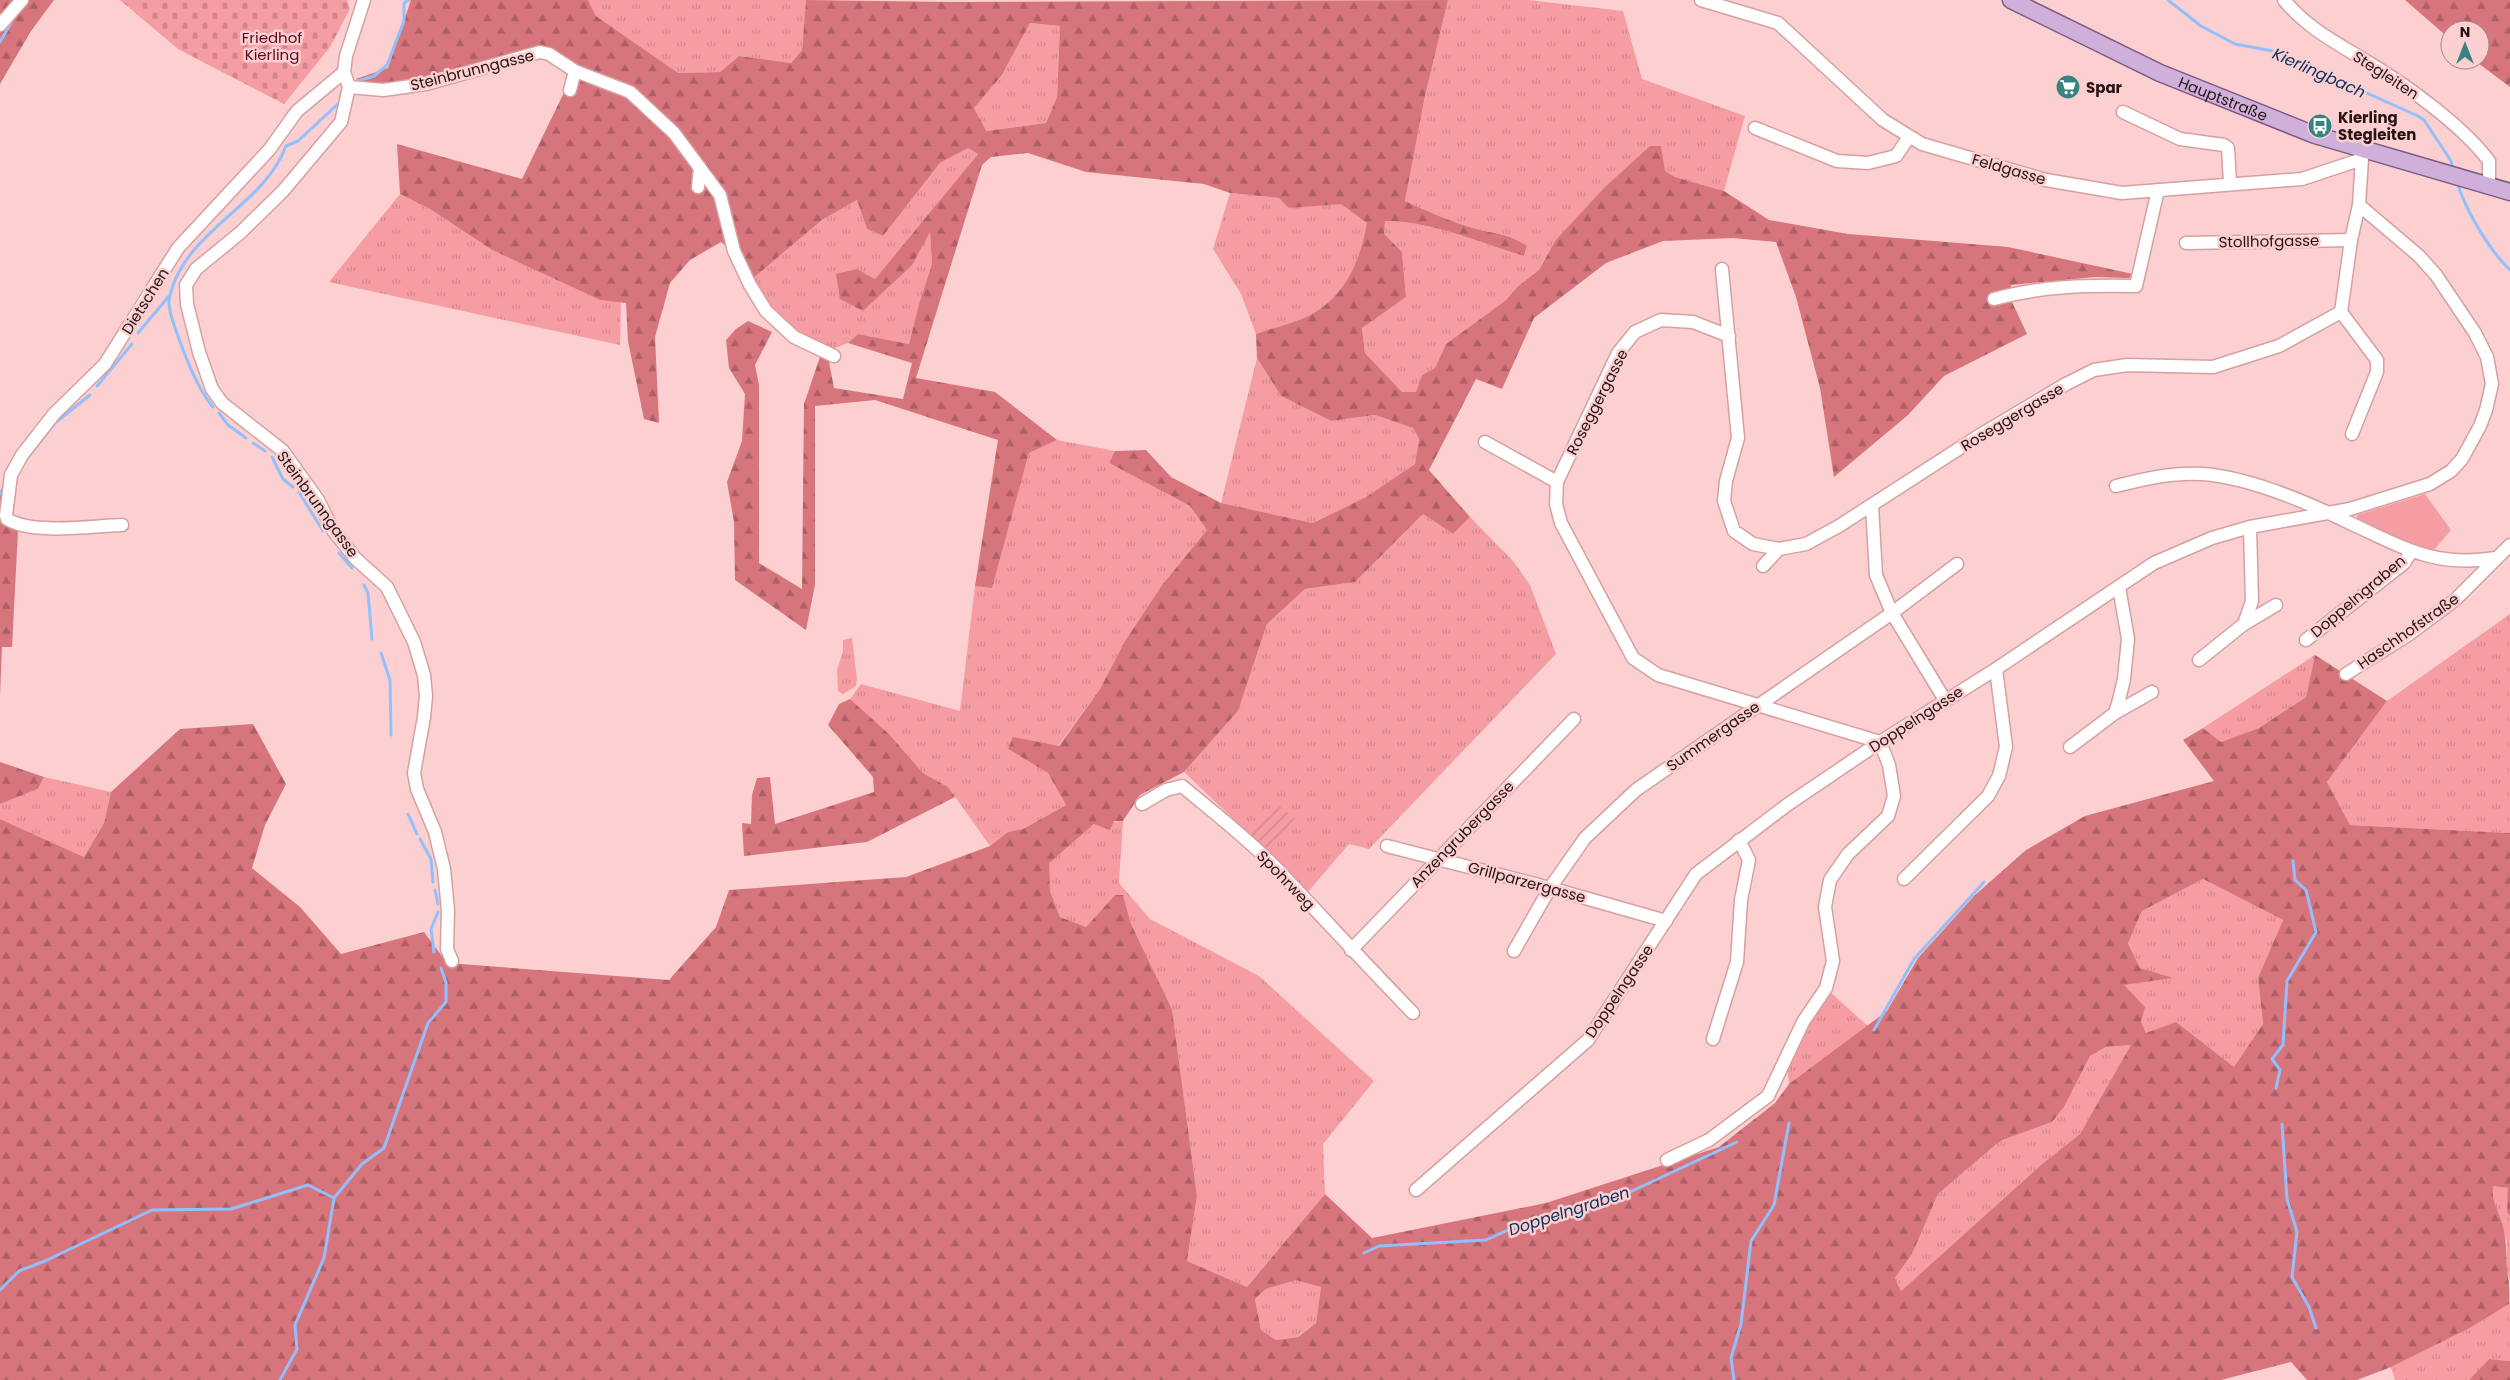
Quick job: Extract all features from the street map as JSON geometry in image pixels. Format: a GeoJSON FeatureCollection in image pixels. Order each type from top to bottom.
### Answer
{"type":"FeatureCollection","features":[{"type":"Feature","properties":{"kind":"main road","name":"Hauptstraße"},"geometry":{"type":"LineString","coordinates":[[2011,0],[2169,76],[2363,155],[2444,172],[2489,184],[2510,192]]}},
{"type":"Feature","properties":{"kind":"street"},"geometry":{"type":"LineString","coordinates":[[0,25],[22,0]]}},
{"type":"Feature","properties":{"kind":"street","name":"Feldgasse"},"geometry":{"type":"LineString","coordinates":[[1702,0],[1778,23],[1883,120],[1922,144],[2046,180],[2122,193],[2230,183],[2302,179],[2363,155]]}},
{"type":"Feature","properties":{"kind":"street","name":"Stegleiten"},"geometry":{"type":"LineString","coordinates":[[2284,0],[2299,18],[2322,35],[2405,85],[2444,118],[2489,161],[2489,184]]}},
{"type":"Feature","properties":{"kind":"street"},"geometry":{"type":"LineString","coordinates":[[349,87],[344,72],[346,56],[362,1]]}},
{"type":"Feature","properties":{"kind":"street","name":"Steinbrunngasse"},"geometry":{"type":"LineString","coordinates":[[452,961],[447,949],[448,910],[444,869],[435,832],[417,789],[414,773],[426,696],[424,675],[414,642],[387,588],[355,558],[332,530],[318,500],[283,452],[222,403],[212,389],[199,352],[187,304],[186,285],[196,269],[240,233],[283,192],[341,122],[349,87],[383,90],[426,84],[540,52],[549,54],[575,71],[630,92],[674,133],[720,194],[734,251],[750,285],[766,311],[794,337],[834,356]]}},
{"type":"Feature","properties":{"kind":"street"},"geometry":{"type":"LineString","coordinates":[[570,90],[575,71]]}},
{"type":"Feature","properties":{"kind":"street","name":"Dietschen"},"geometry":{"type":"LineString","coordinates":[[122,525],[38,527],[15,524],[7,519],[6,515],[10,475],[22,455],[54,414],[105,364],[178,248],[269,150],[297,111],[344,72]]}},
{"type":"Feature","properties":{"kind":"street"},"geometry":{"type":"LineString","coordinates":[[2123,112],[2180,139],[2224,145],[2228,148],[2230,183]]}},
{"type":"Feature","properties":{"kind":"street"},"geometry":{"type":"LineString","coordinates":[[1755,128],[1837,161],[1868,164],[1896,156],[1909,137]]}},
{"type":"Feature","properties":{"kind":"street"},"geometry":{"type":"LineString","coordinates":[[2352,434],[2377,372],[2377,360],[2341,312],[2351,240],[2359,205],[2363,155]]}},
{"type":"Feature","properties":{"kind":"street"},"geometry":{"type":"LineString","coordinates":[[698,187],[700,168]]}},
{"type":"Feature","properties":{"kind":"street"},"geometry":{"type":"LineString","coordinates":[[1994,299],[2010,294],[2080,285],[2136,286],[2158,190]]}},
{"type":"Feature","properties":{"kind":"street","name":"Doppelngasse"},"geometry":{"type":"LineString","coordinates":[[1416,1190],[1588,1040],[1696,874],[1739,840],[1880,742],[1996,669],[2154,562],[2212,538],[2250,527],[2328,514],[2430,484],[2451,471],[2462,459],[2480,426],[2492,384],[2490,369],[2482,345],[2436,275],[2419,256],[2359,205]]}},
{"type":"Feature","properties":{"kind":"street","name":"Stollhofgasse"},"geometry":{"type":"LineString","coordinates":[[2186,243],[2351,240]]}},
{"type":"Feature","properties":{"kind":"street","name":"Roseggergasse"},"geometry":{"type":"LineString","coordinates":[[1722,269],[1738,438],[1726,481],[1724,501],[1734,531],[1753,544],[1780,549],[1806,544],[1839,526],[1985,432],[2066,384],[2094,370],[2127,365],[2213,367],[2279,346],[2341,312]]}},
{"type":"Feature","properties":{"kind":"street","name":"Roseggergasse"},"geometry":{"type":"LineString","coordinates":[[1729,336],[1693,322],[1661,320],[1635,332],[1618,353],[1557,482],[1556,504],[1562,523],[1633,658],[1658,675],[1759,704]]}},
{"type":"Feature","properties":{"kind":"street"},"geometry":{"type":"LineString","coordinates":[[1485,442],[1557,482]]}},
{"type":"Feature","properties":{"kind":"street"},"geometry":{"type":"LineString","coordinates":[[2116,486],[2164,476],[2203,474],[2245,482],[2328,514]]}},
{"type":"Feature","properties":{"kind":"street"},"geometry":{"type":"LineString","coordinates":[[1872,505],[1876,575],[1892,613],[1945,700]]}},
{"type":"Feature","properties":{"kind":"street","name":"Doppelngraben"},"geometry":{"type":"LineString","coordinates":[[2328,514],[2411,552],[2454,561],[2475,562],[2496,558]]}},
{"type":"Feature","properties":{"kind":"street"},"geometry":{"type":"LineString","coordinates":[[2244,624],[2252,601],[2250,527]]}},
{"type":"Feature","properties":{"kind":"street","name":"Haschhofstraße"},"geometry":{"type":"LineString","coordinates":[[2346,674],[2408,635],[2447,606],[2510,545]]}},
{"type":"Feature","properties":{"kind":"street"},"geometry":{"type":"LineString","coordinates":[[1763,566],[1780,549]]}},
{"type":"Feature","properties":{"kind":"street","name":"Doppelngraben"},"geometry":{"type":"LineString","coordinates":[[2306,640],[2404,562],[2411,552]]}},
{"type":"Feature","properties":{"kind":"street","name":"Summergasse"},"geometry":{"type":"LineString","coordinates":[[1514,951],[1550,888],[1585,838],[1636,790],[1892,613],[1957,564]]}},
{"type":"Feature","properties":{"kind":"street"},"geometry":{"type":"LineString","coordinates":[[2115,713],[2124,679],[2128,640],[2119,587]]}},
{"type":"Feature","properties":{"kind":"street"},"geometry":{"type":"LineString","coordinates":[[2200,660],[2244,624],[2276,605]]}},
{"type":"Feature","properties":{"kind":"street"},"geometry":{"type":"LineString","coordinates":[[1904,879],[1988,796],[1999,776],[2006,747],[1996,669]]}},
{"type":"Feature","properties":{"kind":"street"},"geometry":{"type":"LineString","coordinates":[[2070,747],[2115,713],[2152,692]]}},
{"type":"Feature","properties":{"kind":"street"},"geometry":{"type":"LineString","coordinates":[[1667,1160],[1710,1140],[1768,1096],[1803,1022],[1826,988],[1833,961],[1825,907],[1830,880],[1848,854],[1888,816],[1894,796],[1889,765],[1880,742],[1759,704]]}},
{"type":"Feature","properties":{"kind":"street","name":"Anzengrubergasse"},"geometry":{"type":"LineString","coordinates":[[1351,950],[1574,719]]}},
{"type":"Feature","properties":{"kind":"street","name":"Spohrweg"},"geometry":{"type":"LineString","coordinates":[[1142,804],[1166,790],[1182,786],[1246,839],[1274,866],[1351,950],[1413,1013]]}},
{"type":"Feature","properties":{"kind":"street"},"geometry":{"type":"LineString","coordinates":[[1713,1039],[1737,962],[1741,900],[1749,860],[1739,840]]}},
{"type":"Feature","properties":{"kind":"street","name":"Grillparzergasse"},"geometry":{"type":"LineString","coordinates":[[1387,846],[1440,858],[1666,920]]}},
{"type":"Feature","properties":{"kind":"green space"},"geometry":{"type":"Polygon","coordinates":[[[0,0],[54,0],[31,31],[0,84],[0,0]]]}},
{"type":"Feature","properties":{"kind":"green space","name":"Friedhof Kierling"},"geometry":{"type":"Polygon","coordinates":[[[120,0],[347,0],[350,9],[330,47],[284,104],[178,49],[120,0]]]}},
{"type":"Feature","properties":{"kind":"green space"},"geometry":{"type":"Polygon","coordinates":[[[411,0],[588,0],[596,16],[678,73],[720,72],[739,56],[791,63],[802,50],[806,0],[949,2],[1448,0],[1425,96],[1405,201],[1455,222],[1508,236],[1527,246],[1524,256],[1438,229],[1403,222],[1385,221],[1384,234],[1402,252],[1406,297],[1362,328],[1365,353],[1402,392],[1416,392],[1422,375],[1435,368],[1446,344],[1506,300],[1518,286],[1539,270],[1555,241],[1604,188],[1650,146],[1661,146],[1665,171],[1675,177],[1724,191],[1769,220],[1848,234],[2008,247],[2133,274],[2129,278],[2095,277],[2011,285],[2011,300],[2027,334],[1944,376],[1908,415],[1834,477],[1820,388],[1796,297],[1776,242],[1733,238],[1663,241],[1606,263],[1534,318],[1502,389],[1476,379],[1429,470],[1470,517],[1453,534],[1423,514],[1355,582],[1305,589],[1267,624],[1238,711],[1184,772],[1140,795],[1123,821],[1114,821],[1110,830],[1094,824],[1049,863],[1050,891],[1060,917],[1086,927],[1115,895],[1123,895],[1131,924],[1172,1009],[1197,1196],[1187,1261],[1247,1287],[1325,1194],[1372,1238],[1546,1203],[1719,1147],[1775,1103],[1789,1084],[1887,1011],[1918,958],[1974,896],[2026,850],[2085,816],[2214,781],[2183,740],[2203,728],[2221,742],[2259,728],[2306,697],[2315,655],[2387,701],[2327,782],[2350,825],[2510,833],[2510,1216],[2507,1212],[2508,1188],[2493,1186],[2494,1202],[2505,1235],[2509,1304],[2470,1328],[2391,1367],[2357,1380],[2307,1380],[2291,1362],[2221,1380],[0,1380],[0,819],[84,857],[104,823],[111,792],[180,729],[253,724],[286,784],[265,825],[252,868],[300,907],[341,954],[424,932],[447,963],[669,980],[716,927],[729,890],[906,877],[990,846],[1008,832],[1023,829],[1066,805],[1048,773],[1008,749],[1013,737],[1059,746],[1100,689],[1125,641],[1162,585],[1207,530],[1190,506],[1109,463],[1115,451],[1146,450],[1171,477],[1221,503],[1313,523],[1366,497],[1415,464],[1419,439],[1413,428],[1375,415],[1331,421],[1281,396],[1257,358],[1256,334],[1295,321],[1317,311],[1337,294],[1357,261],[1367,223],[1341,204],[1289,208],[1279,198],[1230,193],[1204,184],[1086,172],[1028,153],[991,157],[982,165],[916,378],[995,392],[1057,440],[1029,453],[992,588],[975,586],[998,440],[875,400],[815,406],[815,585],[806,630],[735,580],[734,522],[727,482],[742,441],[745,394],[729,368],[726,340],[736,329],[748,321],[772,332],[755,365],[759,385],[759,563],[802,589],[804,404],[821,354],[828,357],[834,388],[903,399],[912,363],[848,343],[858,334],[909,344],[932,264],[930,232],[912,265],[863,311],[840,299],[836,274],[857,269],[875,279],[978,154],[968,148],[940,163],[883,236],[867,229],[857,200],[822,220],[751,280],[732,251],[721,242],[690,260],[670,283],[655,337],[659,423],[644,419],[628,341],[626,303],[600,300],[492,250],[430,209],[400,194],[397,144],[522,179],[573,74],[537,47],[426,82],[365,86],[356,79],[388,68],[411,0]],[[1030,23],[1002,75],[974,108],[986,131],[1046,123],[1057,97],[1060,26],[1030,23]],[[2203,879],[2142,911],[2128,943],[2140,968],[2173,978],[2124,985],[2145,1007],[2141,1022],[2146,1033],[2176,1022],[2234,1067],[2263,1024],[2258,978],[2283,920],[2203,879]],[[2131,1045],[2106,1047],[2090,1056],[2064,1107],[2052,1122],[2000,1141],[1938,1194],[1912,1254],[1895,1278],[1901,1291],[2042,1164],[2080,1134],[2131,1045]],[[1296,1280],[1266,1289],[1255,1299],[1261,1330],[1276,1340],[1298,1337],[1316,1323],[1321,1287],[1296,1280]]]}},
{"type":"Feature","properties":{"kind":"green space"},"geometry":{"type":"Polygon","coordinates":[[[588,0],[806,0],[802,50],[791,63],[739,56],[720,72],[677,73],[596,16],[588,0]]]}},
{"type":"Feature","properties":{"kind":"green space"},"geometry":{"type":"Polygon","coordinates":[[[1448,0],[1528,0],[1623,11],[1642,79],[1745,116],[1724,191],[1675,177],[1664,171],[1661,146],[1555,241],[1539,270],[1518,286],[1506,300],[1446,344],[1435,368],[1422,375],[1416,392],[1402,392],[1365,353],[1362,327],[1406,297],[1402,253],[1383,234],[1385,221],[1403,222],[1438,229],[1524,256],[1527,246],[1514,238],[1464,225],[1405,201],[1425,96],[1448,0]]]}},
{"type":"Feature","properties":{"kind":"green space"},"geometry":{"type":"Polygon","coordinates":[[[2405,0],[2510,0],[2510,87],[2487,70],[2490,70],[2490,20],[2440,20],[2440,30],[2405,0]]]}},
{"type":"Feature","properties":{"kind":"green space"},"geometry":{"type":"Polygon","coordinates":[[[1030,23],[1060,26],[1057,97],[1046,123],[985,131],[974,108],[1002,75],[1030,23]]]}},
{"type":"Feature","properties":{"kind":"green space"},"geometry":{"type":"Polygon","coordinates":[[[968,148],[978,154],[875,279],[857,269],[863,311],[930,231],[932,264],[909,344],[858,334],[848,343],[830,350],[785,321],[767,303],[751,280],[822,220],[857,200],[867,229],[883,236],[940,163],[968,148]]]}},
{"type":"Feature","properties":{"kind":"green space"},"geometry":{"type":"Polygon","coordinates":[[[1230,193],[1341,204],[1368,223],[1352,272],[1337,294],[1328,303],[1303,318],[1256,334],[1241,294],[1213,249],[1230,193]]]}},
{"type":"Feature","properties":{"kind":"green space"},"geometry":{"type":"Polygon","coordinates":[[[400,194],[430,209],[492,250],[600,300],[621,302],[620,345],[329,282],[400,194]]]}},
{"type":"Feature","properties":{"kind":"green space"},"geometry":{"type":"Polygon","coordinates":[[[1257,358],[1281,396],[1331,421],[1375,415],[1413,428],[1419,439],[1415,464],[1366,497],[1313,523],[1221,503],[1257,358]]]}},
{"type":"Feature","properties":{"kind":"green space"},"geometry":{"type":"Polygon","coordinates":[[[1057,440],[1115,451],[1109,463],[1190,506],[1207,530],[1162,585],[1125,641],[1100,689],[1058,746],[1008,749],[1048,773],[1066,805],[1023,829],[1008,832],[990,846],[948,787],[923,773],[889,734],[850,699],[861,684],[960,711],[975,586],[992,587],[1029,453],[1057,440]]]}},
{"type":"Feature","properties":{"kind":"green space"},"geometry":{"type":"Polygon","coordinates":[[[3,492],[6,525],[18,531],[12,647],[2,647],[0,696],[0,495],[3,492]]]}},
{"type":"Feature","properties":{"kind":"green space"},"geometry":{"type":"Polygon","coordinates":[[[2425,494],[2451,530],[2432,552],[2415,547],[2357,518],[2357,515],[2425,494]]]}},
{"type":"Feature","properties":{"kind":"green space"},"geometry":{"type":"Polygon","coordinates":[[[1423,514],[1453,534],[1470,517],[1513,561],[1530,585],[1556,654],[1369,849],[1349,844],[1307,893],[1269,853],[1184,772],[1238,711],[1267,624],[1305,589],[1355,582],[1423,514]]]}},
{"type":"Feature","properties":{"kind":"green space"},"geometry":{"type":"Polygon","coordinates":[[[2510,614],[2510,833],[2350,825],[2327,782],[2387,701],[2510,614]]]}},
{"type":"Feature","properties":{"kind":"green space"},"geometry":{"type":"Polygon","coordinates":[[[852,638],[857,679],[856,686],[843,694],[838,691],[837,670],[843,651],[843,640],[852,638]]]}},
{"type":"Feature","properties":{"kind":"green space"},"geometry":{"type":"Polygon","coordinates":[[[2315,655],[2306,697],[2259,728],[2221,742],[2203,728],[2315,655]]]}},
{"type":"Feature","properties":{"kind":"green space"},"geometry":{"type":"Polygon","coordinates":[[[850,699],[889,734],[923,773],[948,787],[955,797],[867,842],[744,856],[742,823],[751,824],[752,795],[757,778],[770,777],[775,824],[874,792],[873,777],[828,725],[839,704],[850,699]]]}},
{"type":"Feature","properties":{"kind":"green space"},"geometry":{"type":"Polygon","coordinates":[[[0,762],[44,777],[38,789],[0,804],[0,762]]]}},
{"type":"Feature","properties":{"kind":"green space"},"geometry":{"type":"Polygon","coordinates":[[[44,777],[111,792],[104,823],[84,857],[0,819],[0,804],[38,789],[44,777]]]}},
{"type":"Feature","properties":{"kind":"green space"},"geometry":{"type":"Polygon","coordinates":[[[1278,805],[1298,821],[1269,853],[1250,834],[1278,805]]]}},
{"type":"Feature","properties":{"kind":"green space"},"geometry":{"type":"Polygon","coordinates":[[[1123,821],[1119,883],[1150,919],[1259,976],[1374,1081],[1323,1144],[1325,1194],[1247,1287],[1187,1261],[1197,1196],[1172,1009],[1131,924],[1123,895],[1115,895],[1086,927],[1060,917],[1050,891],[1048,863],[1094,824],[1123,821]]]}},
{"type":"Feature","properties":{"kind":"green space"},"geometry":{"type":"Polygon","coordinates":[[[2203,879],[2283,920],[2258,978],[2263,1024],[2234,1068],[2207,1046],[2146,1033],[2123,985],[2171,978],[2140,968],[2128,942],[2142,911],[2203,879]]]}},
{"type":"Feature","properties":{"kind":"green space"},"geometry":{"type":"Polygon","coordinates":[[[1831,993],[1869,1027],[1789,1084],[1787,1063],[1805,1027],[1831,993]]]}},
{"type":"Feature","properties":{"kind":"green space"},"geometry":{"type":"Polygon","coordinates":[[[2132,1045],[2080,1134],[2042,1164],[1901,1291],[1895,1278],[1912,1254],[1938,1194],[2000,1141],[2052,1122],[2064,1107],[2090,1056],[2106,1047],[2132,1045]]]}},
{"type":"Feature","properties":{"kind":"green space"},"geometry":{"type":"Polygon","coordinates":[[[2493,1186],[2509,1188],[2507,1211],[2510,1216],[2510,1280],[2507,1271],[2507,1242],[2501,1221],[2492,1202],[2493,1186]]]}},
{"type":"Feature","properties":{"kind":"green space"},"geometry":{"type":"Polygon","coordinates":[[[1296,1279],[1321,1287],[1316,1323],[1297,1337],[1276,1340],[1261,1330],[1255,1299],[1266,1289],[1296,1279]]]}},
{"type":"Feature","properties":{"kind":"green space"},"geometry":{"type":"Polygon","coordinates":[[[2510,1300],[2510,1361],[2489,1359],[2469,1380],[2395,1380],[2391,1367],[2470,1328],[2509,1304],[2510,1300]]]}},
{"type":"Feature","properties":{"kind":"green space"},"geometry":{"type":"Polygon","coordinates":[[[2489,1359],[2510,1361],[2510,1380],[2469,1380],[2489,1359]]]}},
{"type":"Feature","properties":{"kind":"waterway"},"geometry":{"type":"LineString","coordinates":[[358,81],[374,76],[387,65],[404,21],[404,3],[409,0]]}},
{"type":"Feature","properties":{"kind":"waterway","name":"Kierlingbach"},"geometry":{"type":"LineString","coordinates":[[2168,0],[2201,26],[2235,44],[2273,51],[2418,116],[2424,120],[2451,161],[2453,169]]}},
{"type":"Feature","properties":{"kind":"waterway"},"geometry":{"type":"LineString","coordinates":[[0,42],[12,21]]}},
{"type":"Feature","properties":{"kind":"waterway"},"geometry":{"type":"LineString","coordinates":[[213,407],[193,374],[172,317],[169,300],[179,272],[208,235],[261,185],[275,167],[286,146],[298,141],[339,103]]}},
{"type":"Feature","properties":{"kind":"waterway","name":"Kierlingbach"},"geometry":{"type":"LineString","coordinates":[[2457,182],[2479,229],[2494,252],[2510,270]]}},
{"type":"Feature","properties":{"kind":"waterway"},"geometry":{"type":"LineString","coordinates":[[138,333],[169,296]]}},
{"type":"Feature","properties":{"kind":"waterway"},"geometry":{"type":"LineString","coordinates":[[97,386],[132,344]]}},
{"type":"Feature","properties":{"kind":"waterway"},"geometry":{"type":"LineString","coordinates":[[25,461],[55,423],[90,395]]}},
{"type":"Feature","properties":{"kind":"waterway"},"geometry":{"type":"LineString","coordinates":[[219,413],[228,425],[246,438]]}},
{"type":"Feature","properties":{"kind":"waterway"},"geometry":{"type":"LineString","coordinates":[[253,443],[265,451]]}},
{"type":"Feature","properties":{"kind":"waterway"},"geometry":{"type":"LineString","coordinates":[[272,457],[283,479],[293,487]]}},
{"type":"Feature","properties":{"kind":"waterway"},"geometry":{"type":"LineString","coordinates":[[0,494],[4,486]]}},
{"type":"Feature","properties":{"kind":"waterway"},"geometry":{"type":"LineString","coordinates":[[299,492],[323,531]]}},
{"type":"Feature","properties":{"kind":"waterway"},"geometry":{"type":"LineString","coordinates":[[339,553],[352,568]]}},
{"type":"Feature","properties":{"kind":"waterway"},"geometry":{"type":"LineString","coordinates":[[364,585],[368,593],[372,639]]}},
{"type":"Feature","properties":{"kind":"waterway"},"geometry":{"type":"LineString","coordinates":[[381,653],[390,680],[391,735]]}},
{"type":"Feature","properties":{"kind":"waterway"},"geometry":{"type":"LineString","coordinates":[[408,814],[417,834]]}},
{"type":"Feature","properties":{"kind":"waterway"},"geometry":{"type":"LineString","coordinates":[[420,839],[431,859],[433,882]]}},
{"type":"Feature","properties":{"kind":"waterway"},"geometry":{"type":"LineString","coordinates":[[2276,1088],[2280,1070],[2272,1059],[2283,1045],[2287,981],[2316,932],[2306,890],[2295,880],[2293,861]]}},
{"type":"Feature","properties":{"kind":"waterway","name":"Doppelngraben"},"geometry":{"type":"LineString","coordinates":[[1874,1030],[1914,959],[1984,882]]}},
{"type":"Feature","properties":{"kind":"waterway"},"geometry":{"type":"LineString","coordinates":[[435,890],[438,904]]}},
{"type":"Feature","properties":{"kind":"waterway"},"geometry":{"type":"LineString","coordinates":[[434,952],[431,929],[438,912]]}},
{"type":"Feature","properties":{"kind":"waterway"},"geometry":{"type":"LineString","coordinates":[[280,1380],[297,1349],[295,1325],[324,1258],[334,1198],[362,1164],[384,1148],[428,1023],[446,1002],[446,983],[441,968]]}},
{"type":"Feature","properties":{"kind":"waterway"},"geometry":{"type":"LineString","coordinates":[[1734,1380],[1731,1358],[1741,1324],[1751,1241],[1774,1205],[1789,1123]]}},
{"type":"Feature","properties":{"kind":"waterway"},"geometry":{"type":"LineString","coordinates":[[2282,1124],[2287,1199],[2297,1232],[2292,1277],[2309,1307],[2316,1328]]}},
{"type":"Feature","properties":{"kind":"waterway","name":"Doppelngraben"},"geometry":{"type":"LineString","coordinates":[[1364,1253],[1379,1246],[1486,1240],[1528,1221],[1632,1191],[1737,1142]]}},
{"type":"Feature","properties":{"kind":"waterway"},"geometry":{"type":"LineString","coordinates":[[0,1290],[19,1271],[45,1261],[152,1210],[231,1209],[308,1185],[334,1198]]}},
{"type":"Feature","properties":{"kind":"place","name":"Spar"},"geometry":{"type":"Point","coordinates":[2068,87]}},
{"type":"Feature","properties":{"kind":"place","name":"Kierling Stegleiten"},"geometry":{"type":"Point","coordinates":[2320,126]}}]}
